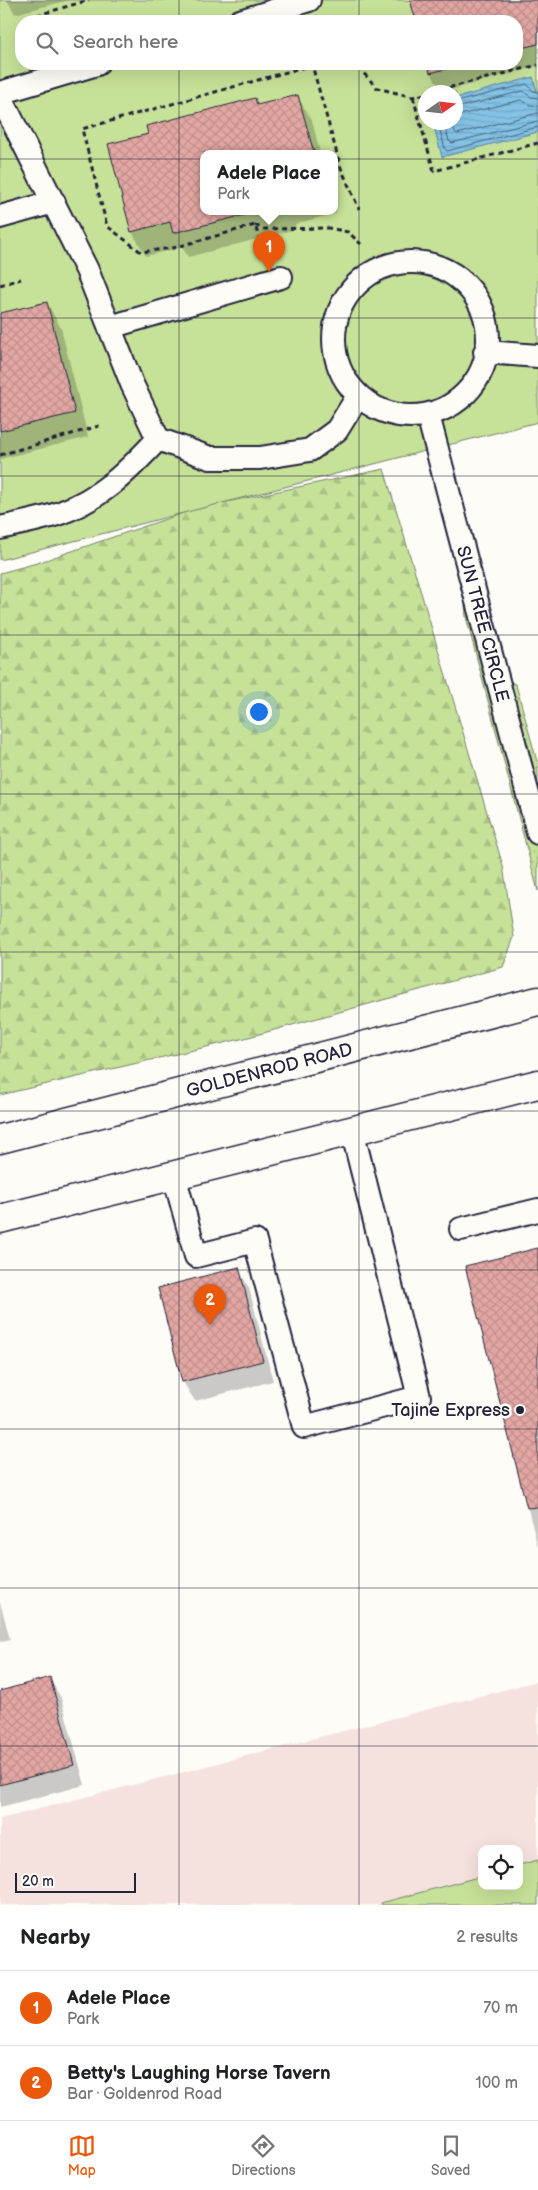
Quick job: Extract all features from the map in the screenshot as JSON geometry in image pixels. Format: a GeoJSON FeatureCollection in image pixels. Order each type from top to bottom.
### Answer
{"type":"FeatureCollection","features":[{"type":"Feature","properties":{"kind":"main road","name":"GOLDENROD ROAD"},"geometry":{"type":"LineString","coordinates":[[0,1139],[538,1001]]}},
{"type":"Feature","properties":{"kind":"main road"},"geometry":{"type":"LineString","coordinates":[[0,1219],[538,1084]]}},
{"type":"Feature","properties":{"kind":"lane"},"geometry":{"type":"LineString","coordinates":[[260,15],[309,0]]}},
{"type":"Feature","properties":{"kind":"lane"},"geometry":{"type":"LineString","coordinates":[[78,70],[0,94],[87,270],[132,384],[158,439],[210,458],[260,458],[310,450],[337,430],[358,396]]}},
{"type":"Feature","properties":{"kind":"lane"},"geometry":{"type":"LineString","coordinates":[[0,217],[54,202]]}},
{"type":"Feature","properties":{"kind":"lane"},"geometry":{"type":"LineString","coordinates":[[410,262],[433,265],[459,278],[469,288],[486,318],[489,339],[480,376],[466,394],[451,406],[428,415],[401,416],[377,409],[358,396],[343,374],[335,348],[338,314],[346,298],[356,285],[371,273],[394,264],[410,262]]}},
{"type":"Feature","properties":{"kind":"lane"},"geometry":{"type":"LineString","coordinates":[[110,327],[281,277]]}},
{"type":"Feature","properties":{"kind":"lane"},"geometry":{"type":"LineString","coordinates":[[485,352],[538,356]]}},
{"type":"Feature","properties":{"kind":"lane","name":"SUN TREE CIRCLE"},"geometry":{"type":"LineString","coordinates":[[428,415],[538,833]]}},
{"type":"Feature","properties":{"kind":"lane"},"geometry":{"type":"LineString","coordinates":[[0,528],[60,514],[96,496],[122,477],[158,439]]}},
{"type":"Feature","properties":{"kind":"lane"},"geometry":{"type":"LineString","coordinates":[[174,1175],[196,1256],[255,1241],[304,1426],[419,1396],[352,1130]]}},
{"type":"Feature","properties":{"kind":"lane"},"geometry":{"type":"LineString","coordinates":[[461,1229],[538,1210]]}},
{"type":"Feature","properties":{"kind":"path"},"geometry":{"type":"LineString","coordinates":[[38,15],[89,0]]}},
{"type":"Feature","properties":{"kind":"path"},"geometry":{"type":"LineString","coordinates":[[523,69],[538,65]]}},
{"type":"Feature","properties":{"kind":"path"},"geometry":{"type":"LineString","coordinates":[[293,70],[82,129],[107,226],[141,252],[173,248],[255,225],[264,229],[329,228],[348,232],[361,244]]}},
{"type":"Feature","properties":{"kind":"path"},"geometry":{"type":"LineString","coordinates":[[316,70],[336,150]]}},
{"type":"Feature","properties":{"kind":"path"},"geometry":{"type":"LineString","coordinates":[[361,70],[377,88],[413,97],[418,96]]}},
{"type":"Feature","properties":{"kind":"path"},"geometry":{"type":"LineString","coordinates":[[459,85],[518,70]]}},
{"type":"Feature","properties":{"kind":"path"},"geometry":{"type":"LineString","coordinates":[[413,97],[434,171],[538,143]]}},
{"type":"Feature","properties":{"kind":"path"},"geometry":{"type":"LineString","coordinates":[[338,160],[359,209]]}},
{"type":"Feature","properties":{"kind":"path"},"geometry":{"type":"LineString","coordinates":[[255,225],[264,254]]}},
{"type":"Feature","properties":{"kind":"path"},"geometry":{"type":"LineString","coordinates":[[0,285],[22,279]]}},
{"type":"Feature","properties":{"kind":"path"},"geometry":{"type":"LineString","coordinates":[[0,455],[99,426]]}},
{"type":"Feature","properties":{"kind":"shaded area"},"geometry":{"type":"Polygon","coordinates":[[[538,1681],[538,1905],[0,1905],[0,1819],[538,1681]]]}},
{"type":"Feature","properties":{"kind":"green space"},"geometry":{"type":"Polygon","coordinates":[[[0,0],[538,0],[538,422],[0,560],[0,0]]]}},
{"type":"Feature","properties":{"kind":"green space"},"geometry":{"type":"Polygon","coordinates":[[[384,469],[503,866],[514,937],[503,967],[245,1038],[0,1095],[0,573],[37,563],[198,508],[384,469]]]}},
{"type":"Feature","properties":{"kind":"green space"},"geometry":{"type":"Polygon","coordinates":[[[476,598],[502,675],[516,685],[538,765],[538,891],[466,617],[465,603],[476,598]]]}},
{"type":"Feature","properties":{"kind":"green space"},"geometry":{"type":"Polygon","coordinates":[[[538,1860],[538,1905],[382,1905],[381,1903],[478,1877],[478,1890],[523,1890],[523,1864],[538,1860]]]}},
{"type":"Feature","properties":{"kind":"water"},"geometry":{"type":"Polygon","coordinates":[[[533,77],[538,95],[538,132],[442,157],[435,130],[463,130],[463,96],[533,77]]]}},
{"type":"Feature","properties":{"kind":"building"},"geometry":{"type":"Polygon","coordinates":[[[410,0],[538,0],[538,44],[523,48],[523,15],[414,15],[410,0]]]}},
{"type":"Feature","properties":{"kind":"building"},"geometry":{"type":"Polygon","coordinates":[[[429,70],[442,70],[430,73],[429,70]]]}},
{"type":"Feature","properties":{"kind":"building"},"geometry":{"type":"Polygon","coordinates":[[[298,95],[313,150],[200,150],[200,215],[244,215],[173,233],[170,222],[131,232],[108,144],[148,134],[146,126],[255,98],[257,105],[298,95]]]}},
{"type":"Feature","properties":{"kind":"building"},"geometry":{"type":"Polygon","coordinates":[[[47,302],[75,413],[0,431],[0,313],[47,302]]]}},
{"type":"Feature","properties":{"kind":"building","name":"Tajine Express"},"geometry":{"type":"Polygon","coordinates":[[[538,1248],[538,1507],[527,1508],[465,1266],[538,1248]]]}},
{"type":"Feature","properties":{"kind":"building"},"geometry":{"type":"Polygon","coordinates":[[[239,1267],[263,1361],[182,1382],[158,1288],[239,1267]]]}},
{"type":"Feature","properties":{"kind":"building"},"geometry":{"type":"Polygon","coordinates":[[[50,1677],[74,1765],[0,1785],[0,1691],[50,1677]]]}},
{"type":"Feature","properties":{"kind":"place","name":"Adele Place"},"geometry":{"type":"Point","coordinates":[269,272]}},
{"type":"Feature","properties":{"kind":"place","name":"Betty's Laughing Horse Tavern"},"geometry":{"type":"Point","coordinates":[210,1325]}},
{"type":"Feature","properties":{"kind":"place","name":"Tajine Express"},"geometry":{"type":"Point","coordinates":[520,1410]}}]}
